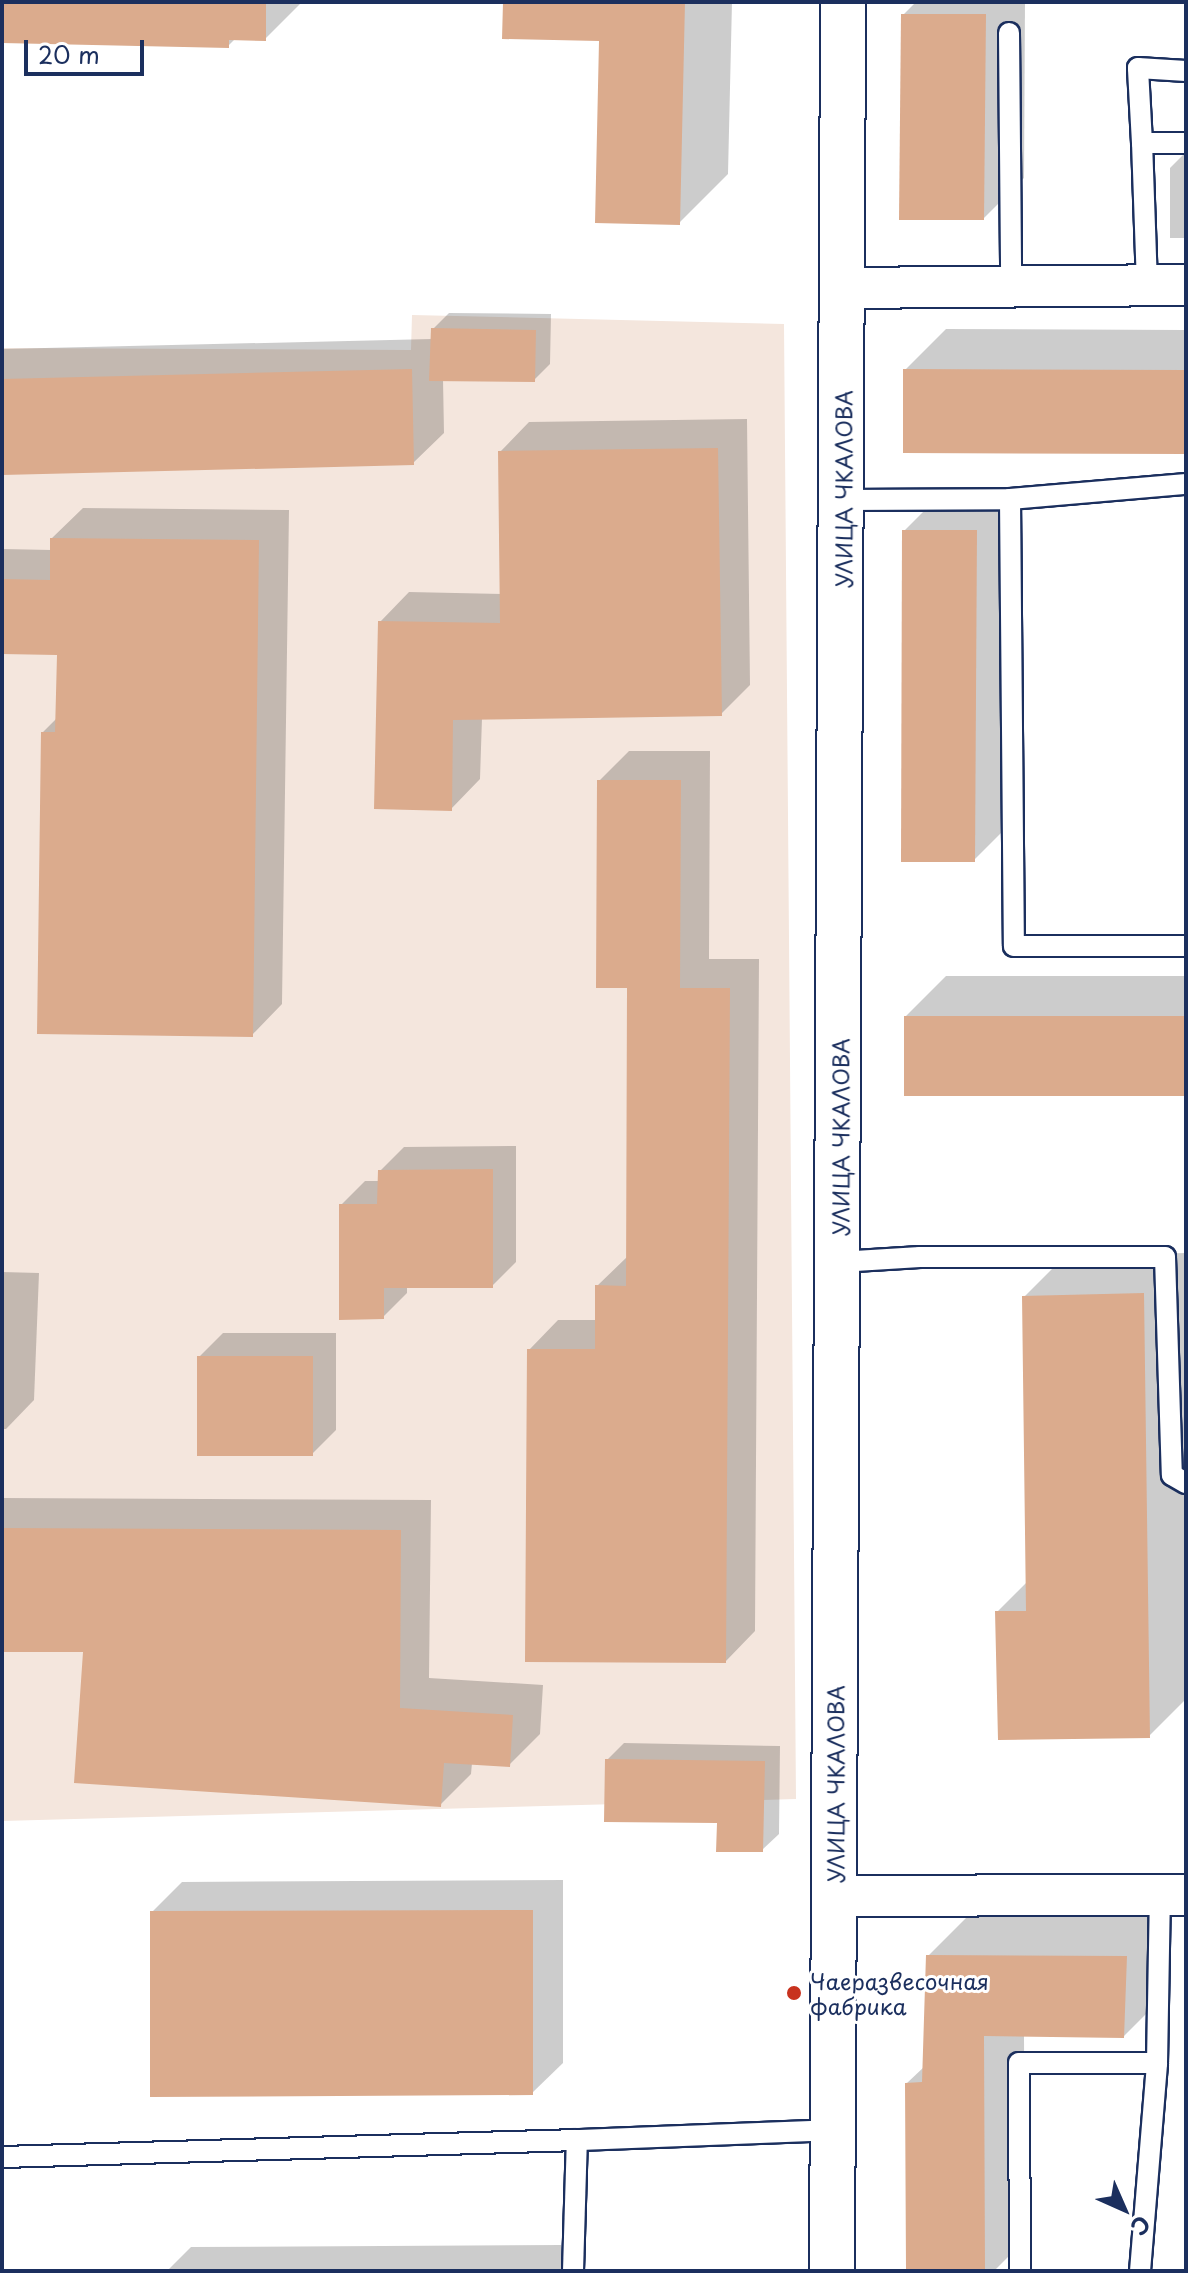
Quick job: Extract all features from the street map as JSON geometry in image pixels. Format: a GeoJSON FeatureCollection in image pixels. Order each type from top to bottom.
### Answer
{"type":"FeatureCollection","features":[{"type":"Feature","properties":{"kind":"street","name":"УЛИЦА ЧКАЛОВА"},"geometry":{"type":"LineString","coordinates":[[832,2271],[843,500],[843,2]]}},
{"type":"Feature","properties":{"kind":"street"},"geometry":{"type":"LineString","coordinates":[[843,288],[1186,285]]}},
{"type":"Feature","properties":{"kind":"street"},"geometry":{"type":"LineString","coordinates":[[835,1896],[1173,1895]]}},
{"type":"Feature","properties":{"kind":"lane"},"geometry":{"type":"LineString","coordinates":[[1009,34],[1011,286]]}},
{"type":"Feature","properties":{"kind":"lane"},"geometry":{"type":"LineString","coordinates":[[1147,285],[1138,68],[1186,71]]}},
{"type":"Feature","properties":{"kind":"lane"},"geometry":{"type":"LineString","coordinates":[[1142,143],[1186,143]]}},
{"type":"Feature","properties":{"kind":"lane"},"geometry":{"type":"LineString","coordinates":[[843,500],[1010,499],[1186,484]]}},
{"type":"Feature","properties":{"kind":"lane"},"geometry":{"type":"LineString","coordinates":[[1010,499],[1014,946],[1186,946]]}},
{"type":"Feature","properties":{"kind":"lane"},"geometry":{"type":"LineString","coordinates":[[839,1262],[920,1257],[1165,1257],[1172,1475],[1186,1483]]}},
{"type":"Feature","properties":{"kind":"lane"},"geometry":{"type":"LineString","coordinates":[[1140,2271],[1173,1895]]}},
{"type":"Feature","properties":{"kind":"lane"},"geometry":{"type":"LineString","coordinates":[[1020,2271],[1019,2063],[1157,2063]]}},
{"type":"Feature","properties":{"kind":"lane"},"geometry":{"type":"LineString","coordinates":[[2,2157],[833,2130]]}},
{"type":"Feature","properties":{"kind":"lane"},"geometry":{"type":"LineString","coordinates":[[573,2271],[577,2140]]}},
{"type":"Feature","properties":{"kind":"shaded area"},"geometry":{"type":"Polygon","coordinates":[[[412,315],[784,324],[796,1799],[2,1821],[2,348],[411,350],[412,315]]]}},
{"type":"Feature","properties":{"kind":"building"},"geometry":{"type":"Polygon","coordinates":[[[2,2],[266,2],[266,41],[229,40],[229,48],[2,43],[2,2]]]}},
{"type":"Feature","properties":{"kind":"building"},"geometry":{"type":"Polygon","coordinates":[[[503,2],[685,2],[680,225],[595,223],[599,41],[502,39],[503,2]]]}},
{"type":"Feature","properties":{"kind":"building"},"geometry":{"type":"Polygon","coordinates":[[[901,14],[986,14],[984,220],[899,220],[901,14]]]}},
{"type":"Feature","properties":{"kind":"building"},"geometry":{"type":"Polygon","coordinates":[[[431,328],[536,330],[535,382],[429,381],[431,328]]]}},
{"type":"Feature","properties":{"kind":"building"},"geometry":{"type":"Polygon","coordinates":[[[412,369],[414,465],[2,475],[2,379],[412,369]]]}},
{"type":"Feature","properties":{"kind":"building"},"geometry":{"type":"Polygon","coordinates":[[[903,369],[1186,370],[1186,454],[903,453],[903,369]]]}},
{"type":"Feature","properties":{"kind":"building"},"geometry":{"type":"Polygon","coordinates":[[[718,448],[722,716],[453,720],[452,811],[374,809],[378,621],[500,623],[498,451],[718,448]]]}},
{"type":"Feature","properties":{"kind":"building"},"geometry":{"type":"Polygon","coordinates":[[[902,530],[977,530],[975,862],[901,862],[902,530]]]}},
{"type":"Feature","properties":{"kind":"building"},"geometry":{"type":"Polygon","coordinates":[[[50,538],[259,540],[253,1037],[37,1034],[41,732],[55,732],[57,655],[2,654],[2,579],[50,580],[50,538]]]}},
{"type":"Feature","properties":{"kind":"building"},"geometry":{"type":"Polygon","coordinates":[[[597,780],[681,780],[680,988],[730,988],[726,1663],[525,1662],[527,1349],[595,1349],[595,1285],[626,1286],[627,988],[596,988],[597,780]]]}},
{"type":"Feature","properties":{"kind":"building"},"geometry":{"type":"Polygon","coordinates":[[[904,1016],[1186,1016],[1186,1096],[904,1096],[904,1016]]]}},
{"type":"Feature","properties":{"kind":"building"},"geometry":{"type":"Polygon","coordinates":[[[493,1169],[493,1288],[384,1288],[384,1319],[339,1320],[339,1204],[377,1204],[378,1170],[493,1169]]]}},
{"type":"Feature","properties":{"kind":"building"},"geometry":{"type":"Polygon","coordinates":[[[1144,1293],[1150,1738],[998,1740],[995,1611],[1026,1611],[1022,1296],[1144,1293]]]}},
{"type":"Feature","properties":{"kind":"building"},"geometry":{"type":"Polygon","coordinates":[[[197,1356],[313,1356],[313,1456],[197,1456],[197,1356]]]}},
{"type":"Feature","properties":{"kind":"building"},"geometry":{"type":"Polygon","coordinates":[[[2,1528],[401,1530],[400,1708],[513,1715],[510,1767],[444,1763],[441,1807],[74,1783],[83,1652],[2,1652],[2,1528]]]}},
{"type":"Feature","properties":{"kind":"building"},"geometry":{"type":"Polygon","coordinates":[[[605,1759],[765,1761],[763,1852],[716,1852],[717,1823],[604,1822],[605,1759]]]}},
{"type":"Feature","properties":{"kind":"building"},"geometry":{"type":"Polygon","coordinates":[[[533,1910],[533,2095],[150,2097],[150,1911],[533,1910]]]}},
{"type":"Feature","properties":{"kind":"building"},"geometry":{"type":"Polygon","coordinates":[[[926,1955],[1127,1956],[1124,2038],[984,2036],[985,2271],[906,2271],[905,2083],[922,2082],[926,1955]]]}},
{"type":"Feature","properties":{"kind":"place","name":"Чаеразвесочная фабрика"},"geometry":{"type":"Point","coordinates":[794,1993]}}]}
